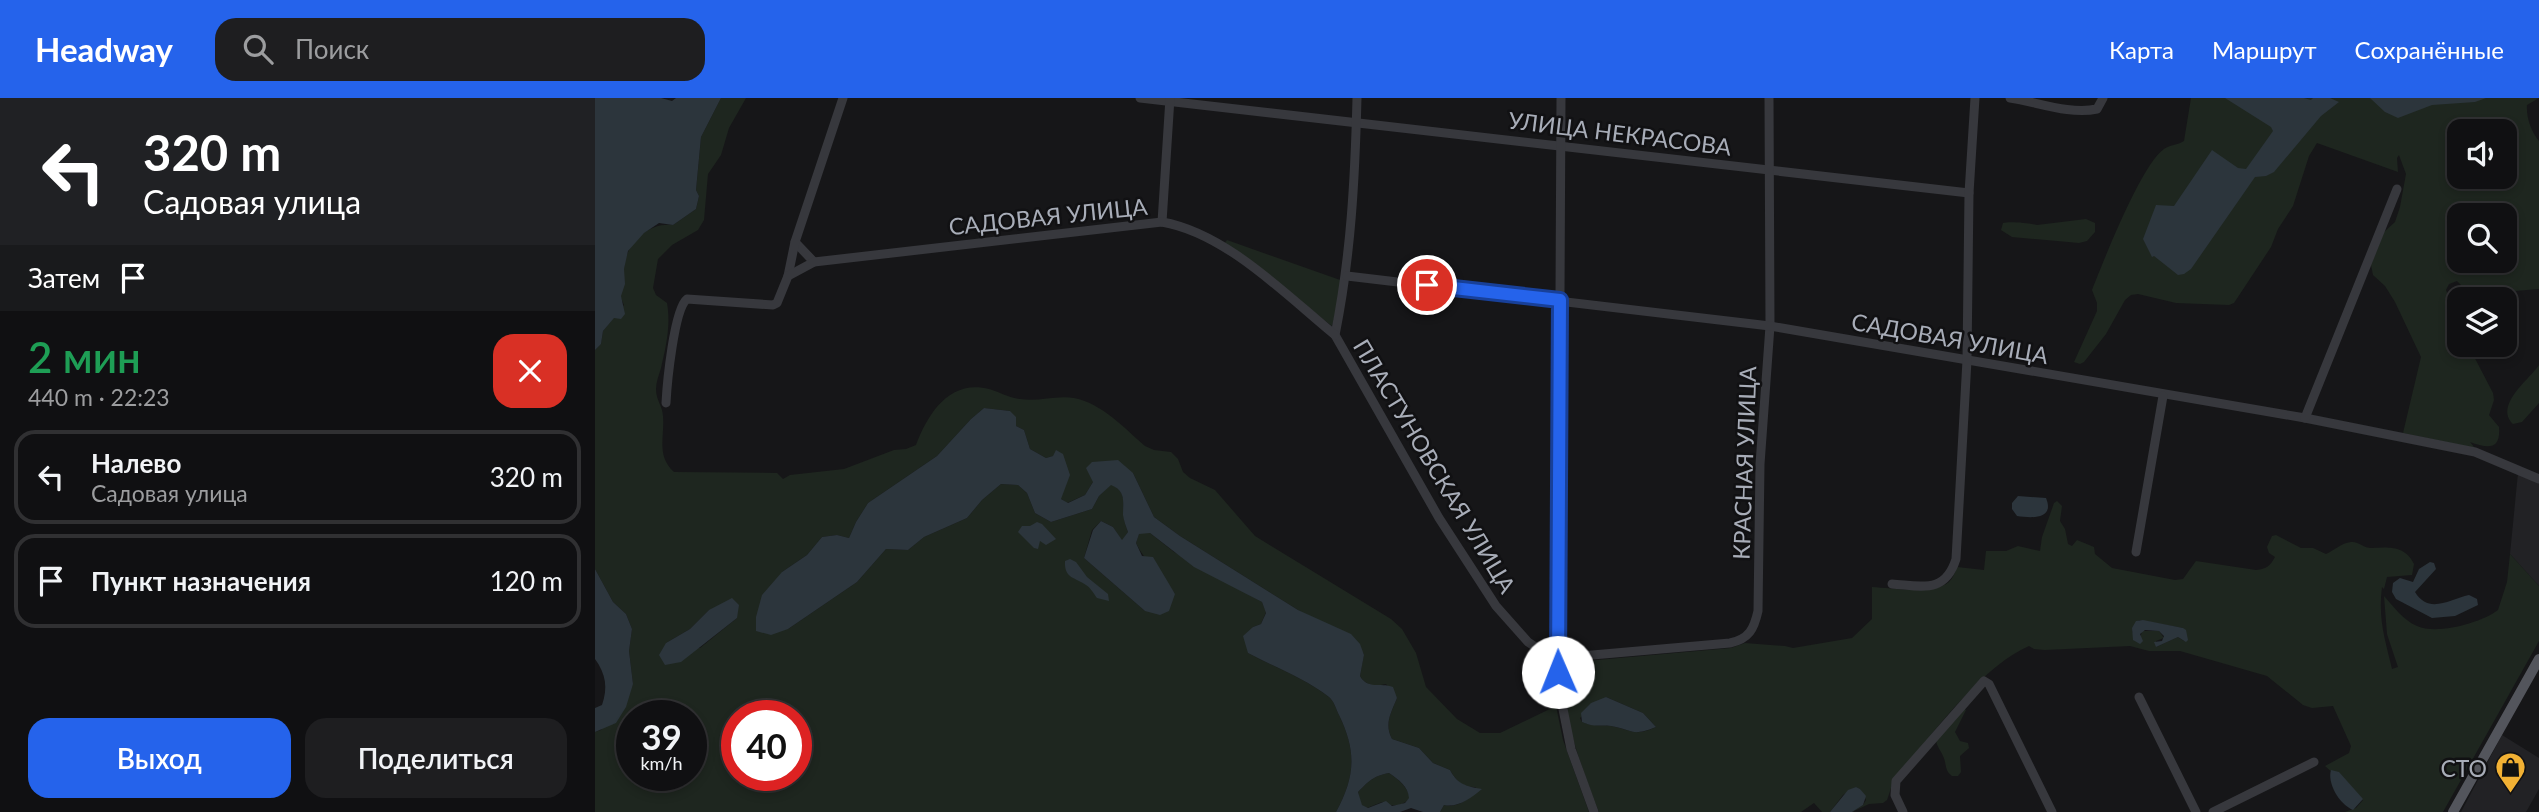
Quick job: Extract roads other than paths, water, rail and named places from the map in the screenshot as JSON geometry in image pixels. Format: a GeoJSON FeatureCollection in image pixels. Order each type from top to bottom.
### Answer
{"type":"FeatureCollection","features":[{"type":"Feature","properties":{"kind":"main road"},"geometry":{"type":"LineString","coordinates":[[2453,812],[2539,659]]}},
{"type":"Feature","properties":{"kind":"street"},"geometry":{"type":"LineString","coordinates":[[666,403],[679,309],[684,301],[691,298],[773,305],[777,303],[788,276],[795,242],[842,98]]}},
{"type":"Feature","properties":{"kind":"street","name":"УЛИЦА НЕКРАСОВА"},"geometry":{"type":"LineString","coordinates":[[1140,98],[1561,144],[1768,171],[1969,193]]}},
{"type":"Feature","properties":{"kind":"street","name":"ПЛАСТУНОВСКАЯ УЛИЦА"},"geometry":{"type":"LineString","coordinates":[[1357,98],[1353,208],[1346,276],[1335,335],[1439,518],[1496,606],[1528,642],[1546,654],[1558,658]]}},
{"type":"Feature","properties":{"kind":"street"},"geometry":{"type":"LineString","coordinates":[[1561,98],[1558,658],[1560,698],[1567,734],[1594,812]]}},
{"type":"Feature","properties":{"kind":"street","name":"КРАСНАЯ УЛИЦА"},"geometry":{"type":"LineString","coordinates":[[1558,658],[1730,643],[1743,639],[1751,631],[1758,611],[1760,464],[1769,326],[1769,98]]}},
{"type":"Feature","properties":{"kind":"street"},"geometry":{"type":"LineString","coordinates":[[1892,584],[1940,584],[1954,568],[1959,541],[1969,193],[1975,98]]}},
{"type":"Feature","properties":{"kind":"street"},"geometry":{"type":"LineString","coordinates":[[2010,98],[2089,110],[2097,108],[2103,99]]}},
{"type":"Feature","properties":{"kind":"street"},"geometry":{"type":"LineString","coordinates":[[1162,222],[1170,100]]}},
{"type":"Feature","properties":{"kind":"street"},"geometry":{"type":"LineString","coordinates":[[2305,418],[2397,189]]}},
{"type":"Feature","properties":{"kind":"street","name":"САДОВАЯ УЛИЦА"},"geometry":{"type":"LineString","coordinates":[[788,276],[814,262],[1162,222],[1183,226],[1220,245],[1258,272],[1335,335]]}},
{"type":"Feature","properties":{"kind":"street"},"geometry":{"type":"LineString","coordinates":[[795,242],[814,262]]}},
{"type":"Feature","properties":{"kind":"street","name":"САДОВАЯ УЛИЦА"},"geometry":{"type":"LineString","coordinates":[[1346,276],[1769,326],[2164,396],[2305,418],[2475,452],[2539,479]]}},
{"type":"Feature","properties":{"kind":"street"},"geometry":{"type":"LineString","coordinates":[[2136,552],[2164,396]]}},
{"type":"Feature","properties":{"kind":"street"},"geometry":{"type":"LineString","coordinates":[[1903,812],[1895,790],[1900,776],[1984,681],[1989,684],[2052,812]]}},
{"type":"Feature","properties":{"kind":"street"},"geometry":{"type":"LineString","coordinates":[[2139,697],[2196,812]]}},
{"type":"Feature","properties":{"kind":"street"},"geometry":{"type":"LineString","coordinates":[[2213,812],[2314,762]]}},
{"type":"Feature","properties":{"kind":"place","name":"СТО"},"geometry":{"type":"Point","coordinates":[2510,795]}}]}
